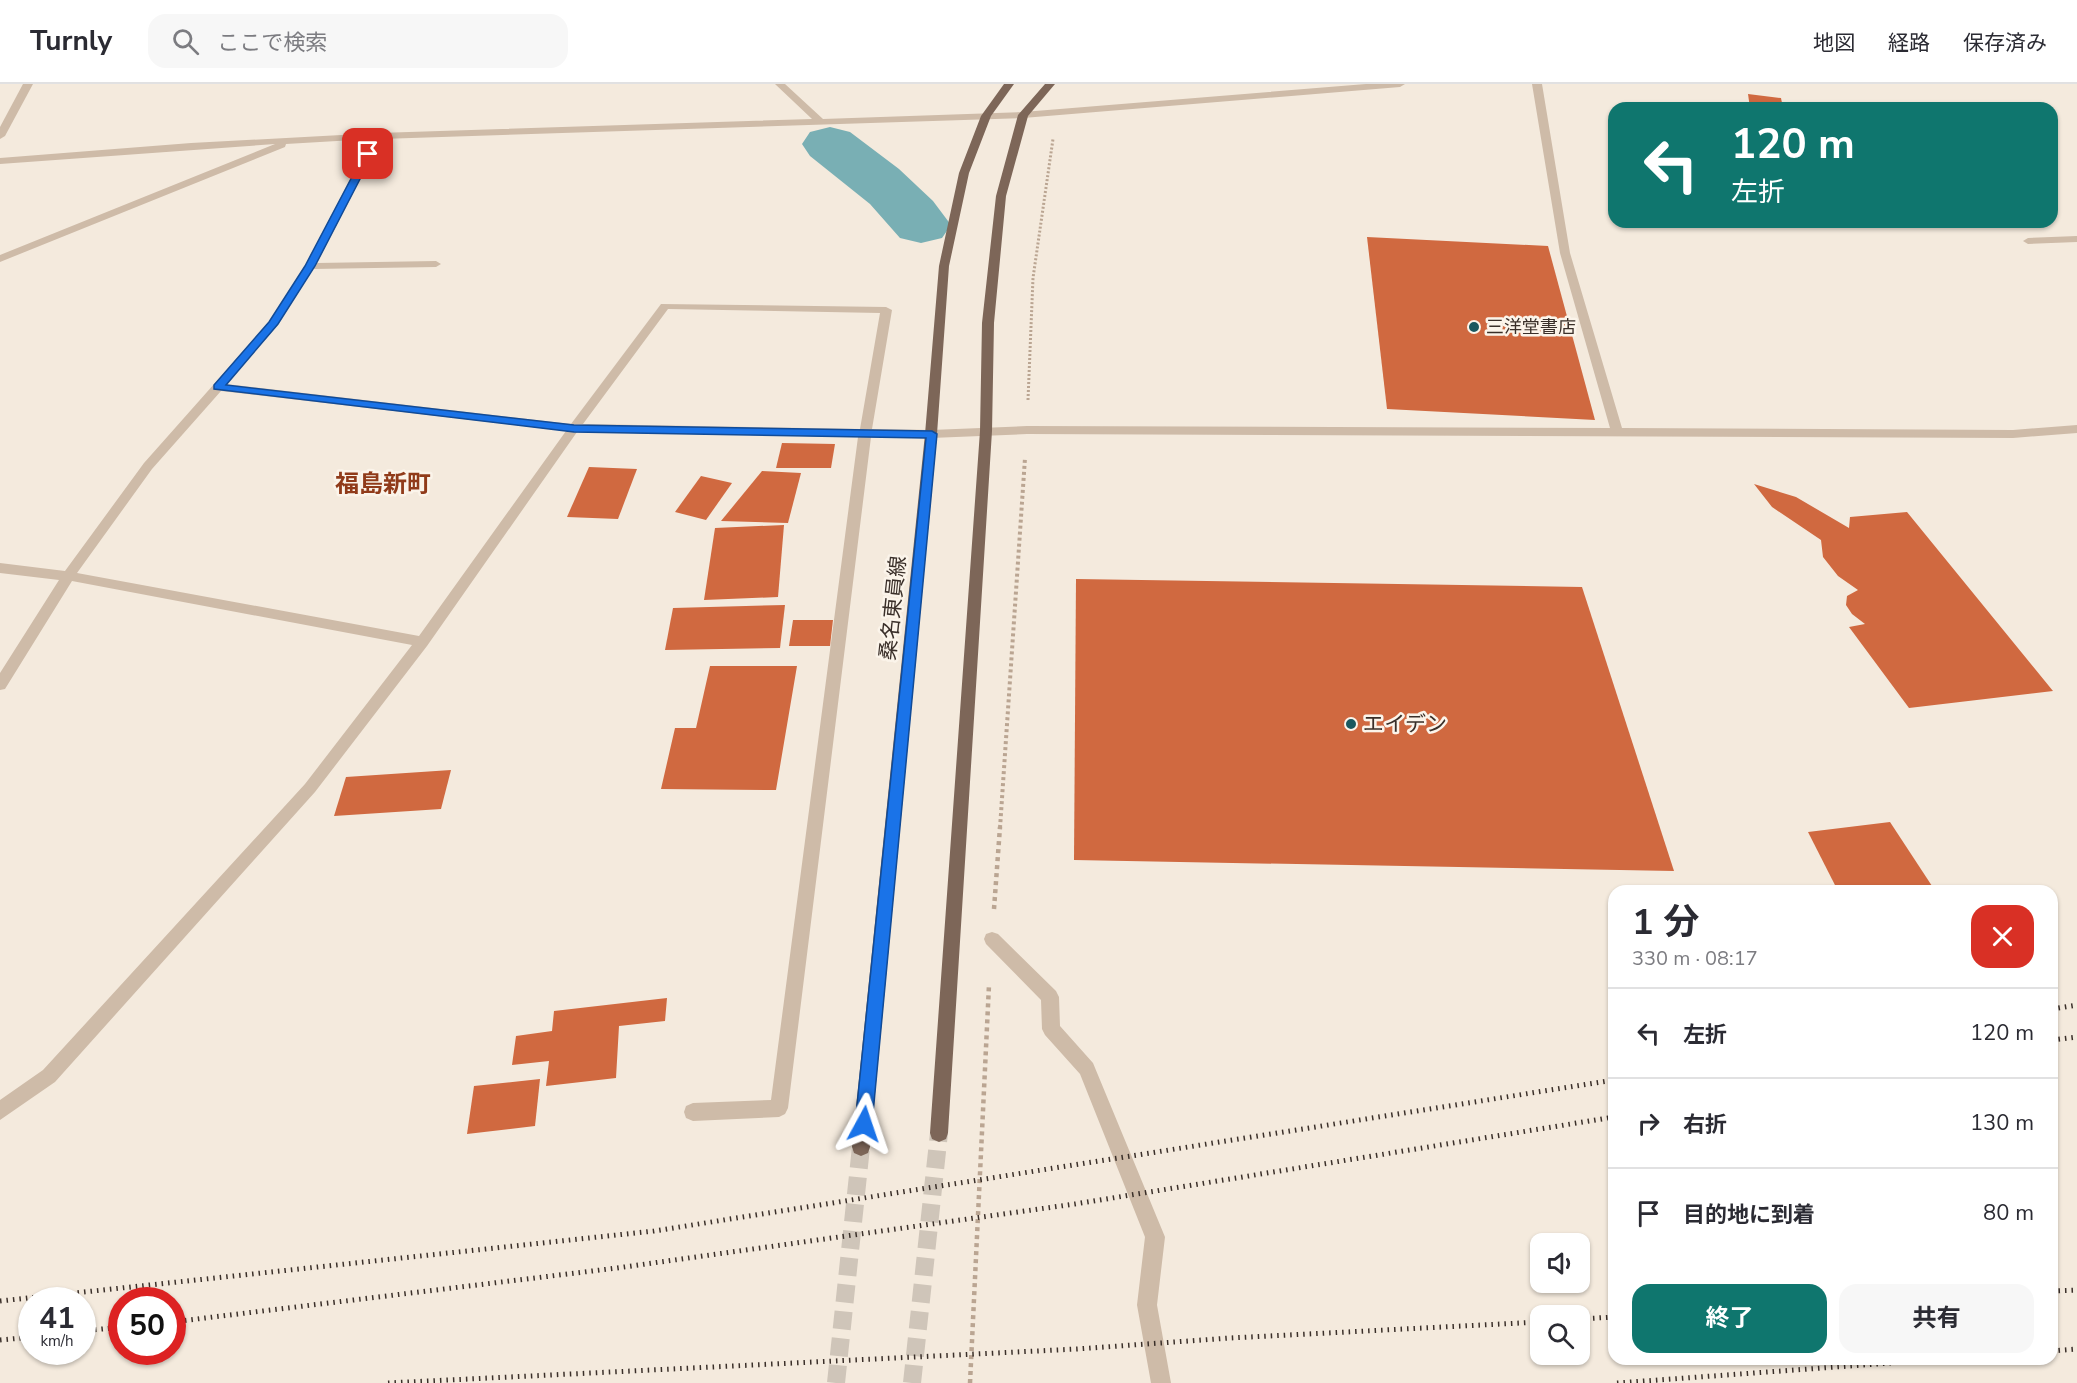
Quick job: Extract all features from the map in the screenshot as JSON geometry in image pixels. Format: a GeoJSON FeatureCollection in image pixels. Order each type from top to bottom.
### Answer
{"type":"FeatureCollection","features":[{"type":"Feature","properties":{"kind":"main road","name":"桑名東員線"},"geometry":{"type":"LineString","coordinates":[[861,1147],[932,434],[944,266],[964,173],[986,116],[1009,84]]}},
{"type":"Feature","properties":{"kind":"main road"},"geometry":{"type":"LineString","coordinates":[[939,1133],[986,431],[988,324],[1001,196],[1023,115],[1050,84]]}},
{"type":"Feature","properties":{"kind":"street"},"geometry":{"type":"LineString","coordinates":[[0,136],[27,84]]}},
{"type":"Feature","properties":{"kind":"street"},"geometry":{"type":"LineString","coordinates":[[780,84],[822,123]]}},
{"type":"Feature","properties":{"kind":"street"},"geometry":{"type":"LineString","coordinates":[[0,161],[378,136],[1023,115],[1400,84]]}},
{"type":"Feature","properties":{"kind":"street"},"geometry":{"type":"LineString","coordinates":[[1537,84],[1565,253],[1617,433]]}},
{"type":"Feature","properties":{"kind":"street"},"geometry":{"type":"LineString","coordinates":[[0,686],[68,576],[148,466],[273,324],[310,266],[378,136]]}},
{"type":"Feature","properties":{"kind":"street"},"geometry":{"type":"LineString","coordinates":[[0,260],[293,140]]}},
{"type":"Feature","properties":{"kind":"street"},"geometry":{"type":"LineString","coordinates":[[2028,240],[2077,239]]}},
{"type":"Feature","properties":{"kind":"street"},"geometry":{"type":"LineString","coordinates":[[310,266],[436,264]]}},
{"type":"Feature","properties":{"kind":"street"},"geometry":{"type":"LineString","coordinates":[[0,1111],[49,1076],[310,788],[422,642],[574,428],[665,306],[886,310],[865,433],[779,1108],[693,1112]]}},
{"type":"Feature","properties":{"kind":"street"},"geometry":{"type":"LineString","coordinates":[[218,387],[574,428],[932,434],[1027,430],[2013,434],[2077,429]]}},
{"type":"Feature","properties":{"kind":"street"},"geometry":{"type":"LineString","coordinates":[[0,568],[68,576],[422,642]]}},
{"type":"Feature","properties":{"kind":"street"},"geometry":{"type":"LineString","coordinates":[[992,939],[1050,997],[1051,1029],[1087,1069],[1155,1237],[1147,1305],[1161,1383]]}},
{"type":"Feature","properties":{"kind":"path"},"geometry":{"type":"LineString","coordinates":[[970,1383],[992,939],[1027,430],[1033,278],[1052,144],[1062,112]]}},
{"type":"Feature","properties":{"kind":"building"},"geometry":{"type":"Polygon","coordinates":[[[1748,94],[1781,98],[1782,102],[1749,102],[1748,94]]]}},
{"type":"Feature","properties":{"kind":"building","name":"三洋堂書店"},"geometry":{"type":"Polygon","coordinates":[[[1367,237],[1548,246],[1595,420],[1387,409],[1367,237]]]}},
{"type":"Feature","properties":{"kind":"building"},"geometry":{"type":"Polygon","coordinates":[[[782,443],[835,444],[831,468],[776,468],[782,443]]]}},
{"type":"Feature","properties":{"kind":"building"},"geometry":{"type":"Polygon","coordinates":[[[589,467],[637,469],[618,519],[567,517],[589,467]]]}},
{"type":"Feature","properties":{"kind":"building"},"geometry":{"type":"Polygon","coordinates":[[[762,471],[801,473],[788,523],[721,521],[762,471]]]}},
{"type":"Feature","properties":{"kind":"building"},"geometry":{"type":"Polygon","coordinates":[[[701,476],[732,483],[706,520],[675,512],[701,476]]]}},
{"type":"Feature","properties":{"kind":"building"},"geometry":{"type":"Polygon","coordinates":[[[1754,484],[1796,497],[1849,528],[1850,517],[1907,512],[2053,691],[1909,708],[1849,627],[1865,624],[1852,614],[1846,605],[1847,596],[1858,590],[1838,576],[1823,557],[1821,540],[1772,507],[1754,484]]]}},
{"type":"Feature","properties":{"kind":"building"},"geometry":{"type":"Polygon","coordinates":[[[784,525],[778,597],[704,600],[715,528],[784,525]]]}},
{"type":"Feature","properties":{"kind":"building","name":"エイデン"},"geometry":{"type":"Polygon","coordinates":[[[1076,579],[1582,587],[1674,871],[1074,860],[1076,579]]]}},
{"type":"Feature","properties":{"kind":"building"},"geometry":{"type":"Polygon","coordinates":[[[785,605],[780,648],[665,650],[673,608],[785,605]]]}},
{"type":"Feature","properties":{"kind":"building"},"geometry":{"type":"Polygon","coordinates":[[[793,620],[833,620],[830,646],[789,646],[793,620]]]}},
{"type":"Feature","properties":{"kind":"building"},"geometry":{"type":"Polygon","coordinates":[[[710,666],[797,666],[776,790],[661,789],[675,728],[696,728],[710,666]]]}},
{"type":"Feature","properties":{"kind":"building"},"geometry":{"type":"Polygon","coordinates":[[[451,770],[441,809],[334,816],[346,777],[451,770]]]}},
{"type":"Feature","properties":{"kind":"building"},"geometry":{"type":"Polygon","coordinates":[[[1890,822],[1931,885],[1835,885],[1808,832],[1890,822]]]}},
{"type":"Feature","properties":{"kind":"building"},"geometry":{"type":"Polygon","coordinates":[[[667,998],[665,1021],[619,1026],[616,1078],[546,1086],[549,1061],[512,1065],[516,1036],[552,1031],[554,1011],[667,998]]]}},
{"type":"Feature","properties":{"kind":"building"},"geometry":{"type":"Polygon","coordinates":[[[540,1079],[535,1126],[467,1134],[474,1086],[540,1079]]]}},
{"type":"Feature","properties":{"kind":"waterway"},"geometry":{"type":"LineString","coordinates":[[830,144],[891,191],[921,225]]}},
{"type":"Feature","properties":{"kind":"tunnel"},"geometry":{"type":"LineString","coordinates":[[912,1383],[939,1133]]}},
{"type":"Feature","properties":{"kind":"tunnel"},"geometry":{"type":"LineString","coordinates":[[836,1383],[861,1147]]}},
{"type":"Feature","properties":{"kind":"railway"},"geometry":{"type":"LineString","coordinates":[[2058,1008],[2077,1005]]}},
{"type":"Feature","properties":{"kind":"railway"},"geometry":{"type":"LineString","coordinates":[[2058,1039],[2077,1037]]}},
{"type":"Feature","properties":{"kind":"railway"},"geometry":{"type":"LineString","coordinates":[[0,1301],[654,1231],[1608,1081]]}},
{"type":"Feature","properties":{"kind":"railway"},"geometry":{"type":"LineString","coordinates":[[186,1320],[617,1268],[1075,1204],[1608,1118]]}},
{"type":"Feature","properties":{"kind":"railway"},"geometry":{"type":"LineString","coordinates":[[2058,1291],[2077,1290]]}},
{"type":"Feature","properties":{"kind":"railway"},"geometry":{"type":"LineString","coordinates":[[1590,1318],[1608,1317]]}},
{"type":"Feature","properties":{"kind":"railway"},"geometry":{"type":"LineString","coordinates":[[388,1383],[1077,1349],[1230,1338],[1530,1323]]}},
{"type":"Feature","properties":{"kind":"railway"},"geometry":{"type":"LineString","coordinates":[[96,1330],[108,1328]]}},
{"type":"Feature","properties":{"kind":"railway"},"geometry":{"type":"LineString","coordinates":[[0,1340],[18,1338]]}},
{"type":"Feature","properties":{"kind":"railway"},"geometry":{"type":"LineString","coordinates":[[2058,1351],[2077,1349]]}},
{"type":"Feature","properties":{"kind":"railway"},"geometry":{"type":"LineString","coordinates":[[1617,1383],[1863,1365]]}},
{"type":"Feature","properties":{"kind":"place","name":"三洋堂書店"},"geometry":{"type":"Point","coordinates":[1474,327]}},
{"type":"Feature","properties":{"kind":"place","name":"エイデン"},"geometry":{"type":"Point","coordinates":[1351,724]}},
{"type":"Feature","properties":{"kind":"district","name":"福島新町"},"geometry":{"type":"Point","coordinates":[383,484]}},
{"type":"Feature","properties":{"kind":"route"},"geometry":{"type":"LineString","coordinates":[[368,154],[310,266],[273,324],[218,387],[574,428],[932,434],[864,1124]]}}]}
